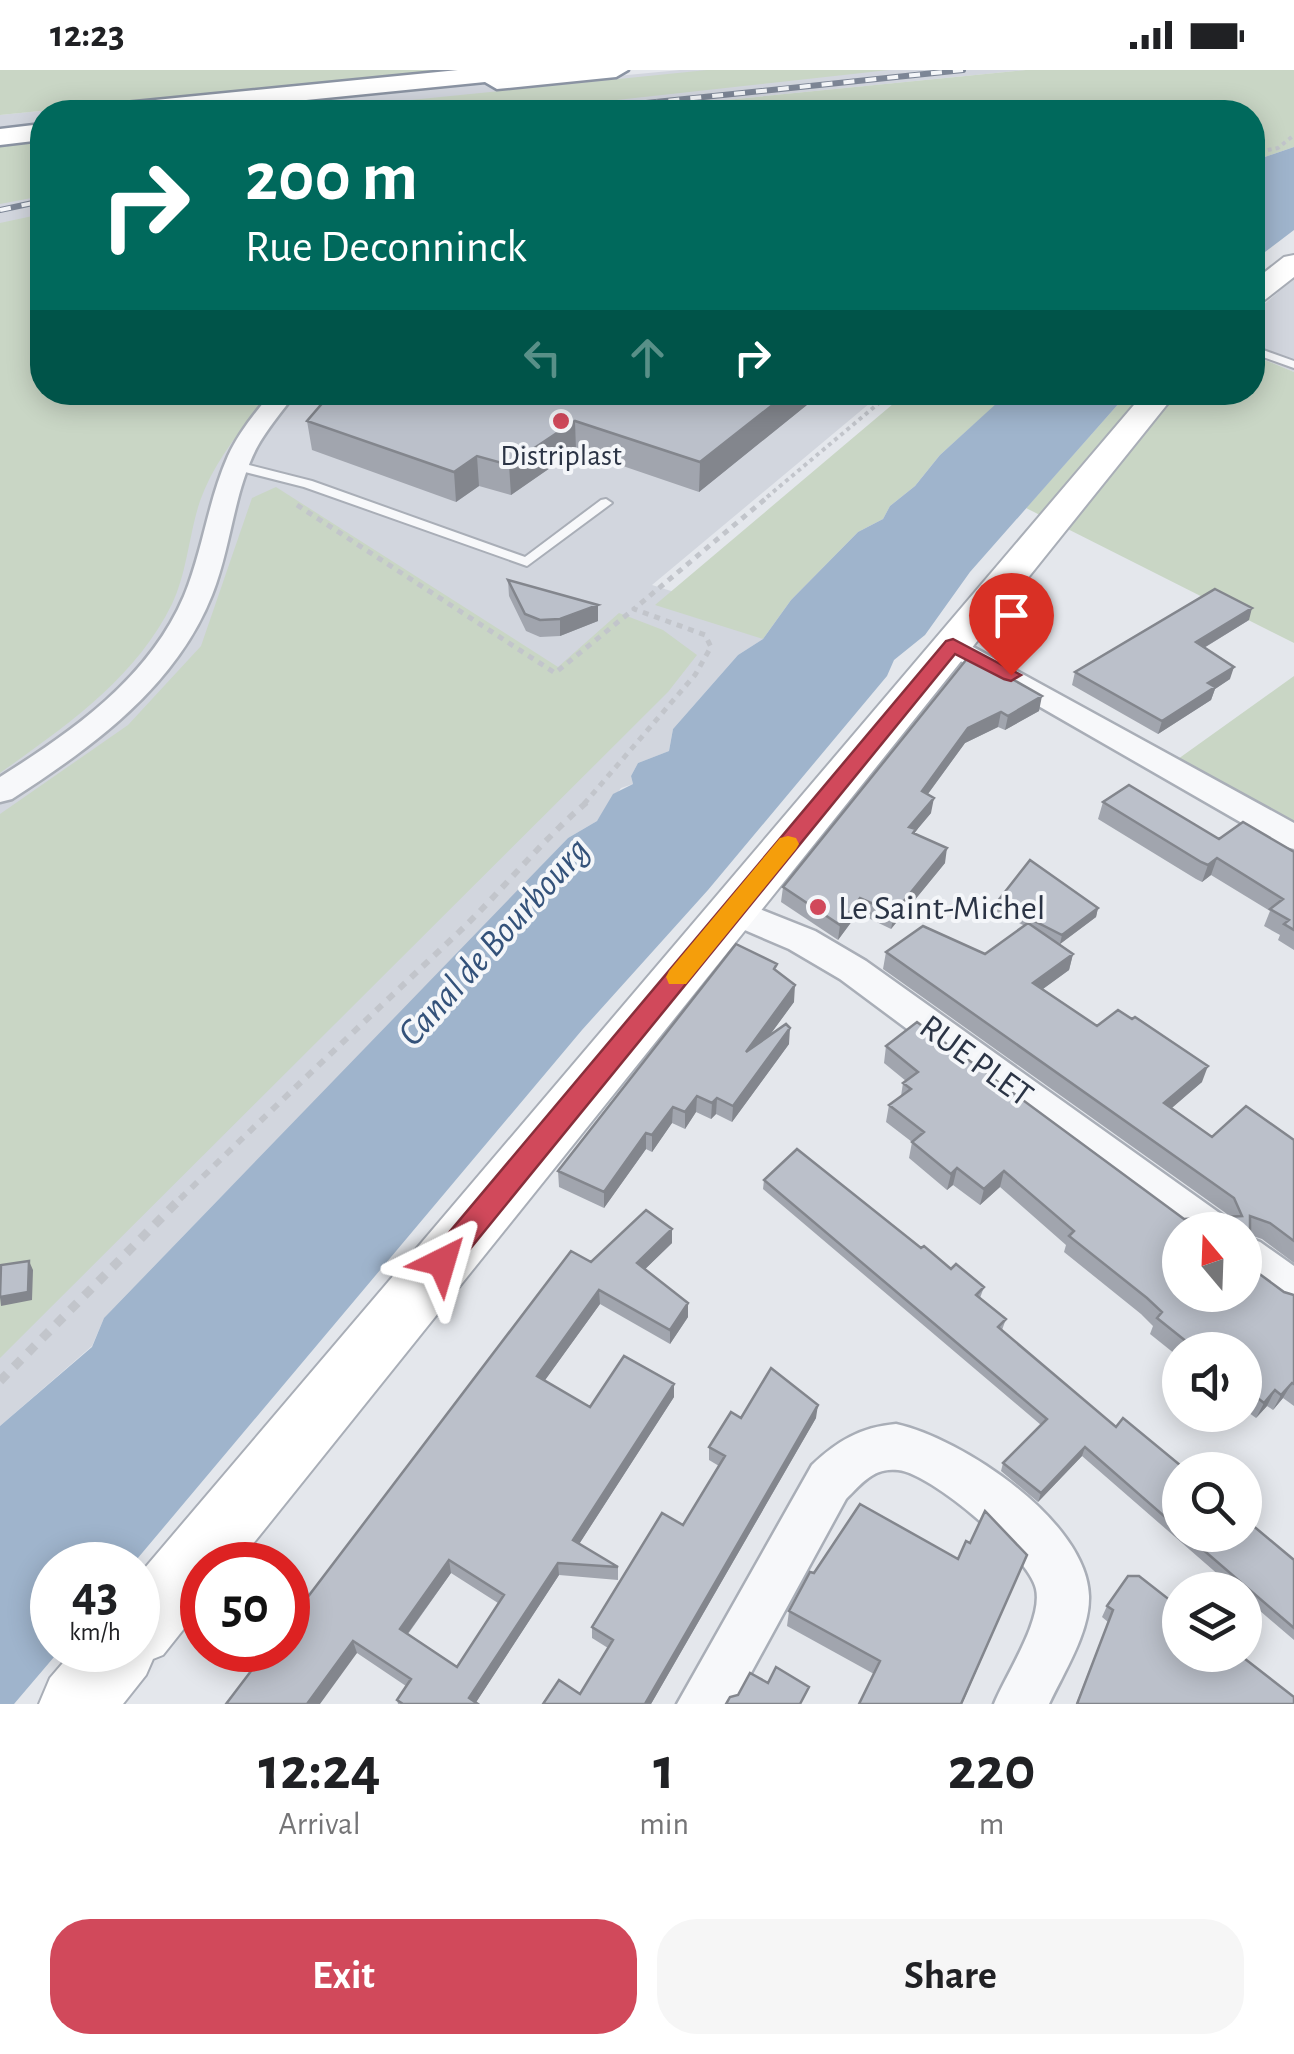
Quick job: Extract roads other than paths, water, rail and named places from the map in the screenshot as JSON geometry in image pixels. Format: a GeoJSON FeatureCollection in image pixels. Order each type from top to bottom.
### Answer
{"type":"FeatureCollection","features":[{"type":"Feature","properties":{"kind":"highway"},"geometry":{"type":"LineString","coordinates":[[234,100],[532,70]]}},
{"type":"Feature","properties":{"kind":"highway"},"geometry":{"type":"LineString","coordinates":[[333,100],[616,70]]}},
{"type":"Feature","properties":{"kind":"highway"},"geometry":{"type":"LineString","coordinates":[[321,100],[482,84]]}},
{"type":"Feature","properties":{"kind":"highway"},"geometry":{"type":"LineString","coordinates":[[222,100],[314,92]]}},
{"type":"Feature","properties":{"kind":"highway"},"geometry":{"type":"LineString","coordinates":[[0,122],[30,119]]}},
{"type":"Feature","properties":{"kind":"highway"},"geometry":{"type":"LineString","coordinates":[[0,135],[30,131]]}},
{"type":"Feature","properties":{"kind":"main road"},"geometry":{"type":"LineString","coordinates":[[1265,285],[1294,262]]}},
{"type":"Feature","properties":{"kind":"main road"},"geometry":{"type":"LineString","coordinates":[[160,1603],[1151,405]]}},
{"type":"Feature","properties":{"kind":"main road"},"geometry":{"type":"LineString","coordinates":[[76,1704],[103,1672]]}},
{"type":"Feature","properties":{"kind":"street"},"geometry":{"type":"LineString","coordinates":[[0,792],[102,720],[144,677],[176,636],[192,608],[237,466],[256,428],[275,405]]}},
{"type":"Feature","properties":{"kind":"street"},"geometry":{"type":"LineString","coordinates":[[953,645],[1294,838]]}},
{"type":"Feature","properties":{"kind":"street","name":"RUE PLET"},"geometry":{"type":"LineString","coordinates":[[732,910],[818,948],[1185,1212]]}},
{"type":"Feature","properties":{"kind":"street"},"geometry":{"type":"LineString","coordinates":[[1262,1268],[1294,1291]]}},
{"type":"Feature","properties":{"kind":"street"},"geometry":{"type":"LineString","coordinates":[[704,1704],[820,1496],[839,1470],[866,1453],[899,1447],[946,1462],[1022,1528],[1047,1558],[1061,1585],[1061,1608],[1020,1704]]}},
{"type":"Feature","properties":{"kind":"lane"},"geometry":{"type":"LineString","coordinates":[[1265,354],[1294,365]]}},
{"type":"Feature","properties":{"kind":"lane"},"geometry":{"type":"LineString","coordinates":[[237,466],[308,484],[528,562],[606,502]]}},
{"type":"Feature","properties":{"kind":"water"},"geometry":{"type":"Polygon","coordinates":[[[1294,147],[1294,230],[1265,252],[1265,157],[1294,147]]]}},
{"type":"Feature","properties":{"kind":"water","name":"Canal de Bourbourg"},"geometry":{"type":"Polygon","coordinates":[[[995,405],[1117,405],[970,572],[925,635],[894,660],[887,676],[708,890],[582,1030],[151,1542],[30,1542],[30,1672],[41,1672],[14,1704],[0,1704],[0,1426],[92,1347],[104,1318],[568,838],[597,821],[613,794],[633,784],[631,776],[638,763],[669,751],[673,729],[738,655],[763,639],[791,600],[858,532],[883,519],[890,506],[915,486],[940,455],[995,405]]]}},
{"type":"Feature","properties":{"kind":"railway"},"geometry":{"type":"LineString","coordinates":[[674,100],[963,70]]}},
{"type":"Feature","properties":{"kind":"railway"},"geometry":{"type":"LineString","coordinates":[[0,210],[30,204]]}},
{"type":"Feature","properties":{"kind":"place","name":"Distriplast"},"geometry":{"type":"Point","coordinates":[561,421]}},
{"type":"Feature","properties":{"kind":"place","name":"Le Saint-Michel"},"geometry":{"type":"Point","coordinates":[818,907]}}]}
